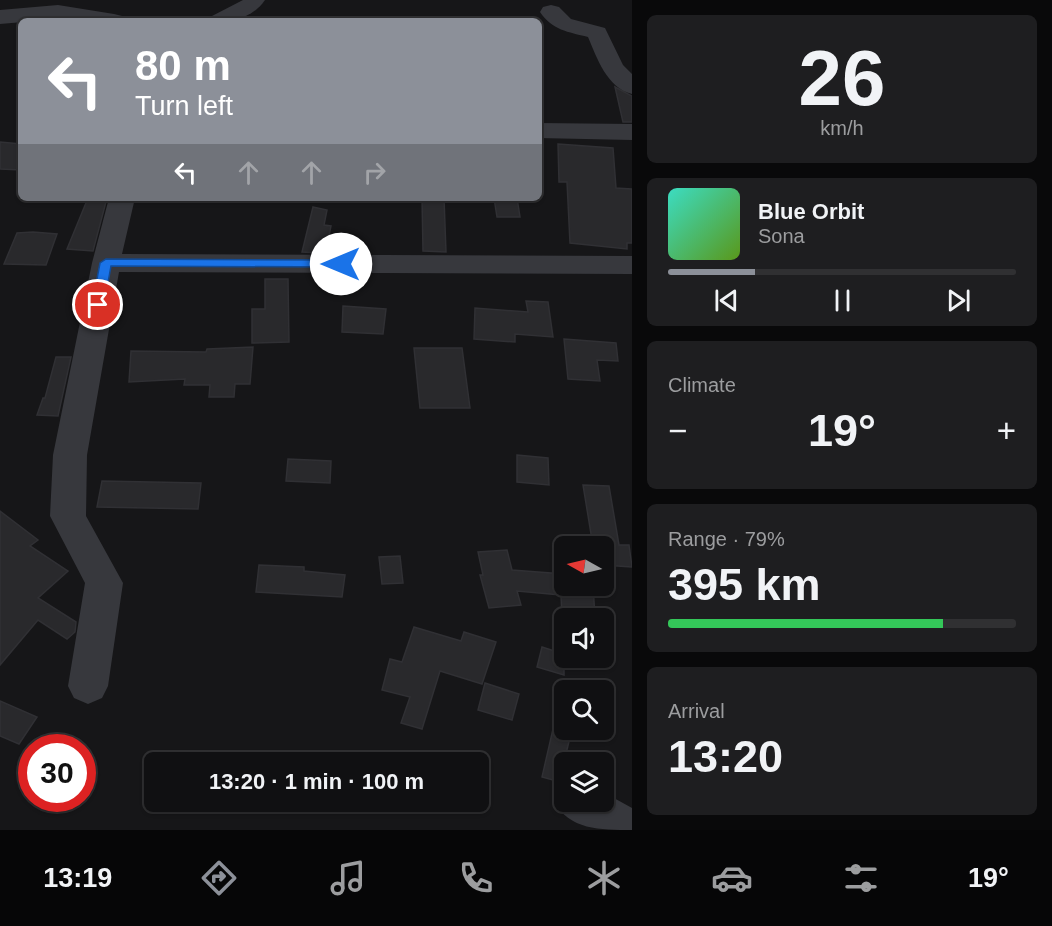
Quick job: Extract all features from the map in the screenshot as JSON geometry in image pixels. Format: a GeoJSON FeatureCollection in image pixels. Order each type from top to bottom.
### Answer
{"type":"FeatureCollection","features":[{"type":"Feature","properties":{"kind":"street"},"geometry":{"type":"LineString","coordinates":[[226,18],[249,6],[254,0]]}},
{"type":"Feature","properties":{"kind":"street"},"geometry":{"type":"LineString","coordinates":[[0,17],[58,12],[95,18]]}},
{"type":"Feature","properties":{"kind":"street"},"geometry":{"type":"LineString","coordinates":[[551,12],[563,24],[597,33],[613,68],[632,87]]}},
{"type":"Feature","properties":{"kind":"street"},"geometry":{"type":"LineString","coordinates":[[542,130],[632,132]]}},
{"type":"Feature","properties":{"kind":"street"},"geometry":{"type":"LineString","coordinates":[[88,687],[105,583],[68,516],[70,465],[106,263],[121,201]]}},
{"type":"Feature","properties":{"kind":"street"},"geometry":{"type":"LineString","coordinates":[[106,263],[632,265]]}},
{"type":"Feature","properties":{"kind":"street"},"geometry":{"type":"LineString","coordinates":[[596,812],[630,830]]}},
{"type":"Feature","properties":{"kind":"building"},"geometry":{"type":"Polygon","coordinates":[[[615,87],[632,96],[632,122],[623,122],[615,87]]]}},
{"type":"Feature","properties":{"kind":"building"},"geometry":{"type":"Polygon","coordinates":[[[0,142],[18,144],[18,170],[0,169],[0,142]]]}},
{"type":"Feature","properties":{"kind":"building"},"geometry":{"type":"Polygon","coordinates":[[[558,144],[613,148],[616,188],[632,189],[632,243],[627,243],[627,249],[570,243],[567,182],[559,182],[558,144]]]}},
{"type":"Feature","properties":{"kind":"building"},"geometry":{"type":"Polygon","coordinates":[[[87,201],[106,201],[93,251],[67,249],[87,201]]]}},
{"type":"Feature","properties":{"kind":"building"},"geometry":{"type":"Polygon","coordinates":[[[422,201],[444,201],[446,252],[423,251],[422,201]]]}},
{"type":"Feature","properties":{"kind":"building"},"geometry":{"type":"Polygon","coordinates":[[[494,201],[517,201],[520,217],[497,217],[494,201]]]}},
{"type":"Feature","properties":{"kind":"building"},"geometry":{"type":"Polygon","coordinates":[[[313,207],[327,210],[324,225],[331,226],[327,246],[321,245],[320,253],[302,252],[313,207]]]}},
{"type":"Feature","properties":{"kind":"building"},"geometry":{"type":"Polygon","coordinates":[[[17,233],[57,234],[46,265],[4,264],[17,233]]]}},
{"type":"Feature","properties":{"kind":"building"},"geometry":{"type":"Polygon","coordinates":[[[265,279],[288,279],[289,342],[252,343],[252,309],[265,309],[265,279]]]}},
{"type":"Feature","properties":{"kind":"building"},"geometry":{"type":"Polygon","coordinates":[[[526,301],[548,302],[553,337],[515,334],[515,342],[474,339],[475,308],[528,312],[526,301]]]}},
{"type":"Feature","properties":{"kind":"building"},"geometry":{"type":"Polygon","coordinates":[[[343,306],[386,309],[383,334],[342,332],[343,306]]]}},
{"type":"Feature","properties":{"kind":"building"},"geometry":{"type":"Polygon","coordinates":[[[564,339],[616,343],[618,361],[597,360],[600,381],[568,379],[564,339]]]}},
{"type":"Feature","properties":{"kind":"building"},"geometry":{"type":"Polygon","coordinates":[[[253,347],[250,384],[235,384],[234,397],[209,397],[210,385],[184,385],[185,379],[129,382],[131,351],[206,352],[207,349],[253,347]]]}},
{"type":"Feature","properties":{"kind":"building"},"geometry":{"type":"Polygon","coordinates":[[[414,348],[462,348],[470,408],[420,408],[414,348]]]}},
{"type":"Feature","properties":{"kind":"building"},"geometry":{"type":"Polygon","coordinates":[[[56,357],[71,357],[58,416],[37,415],[43,398],[45,398],[56,357]]]}},
{"type":"Feature","properties":{"kind":"building"},"geometry":{"type":"Polygon","coordinates":[[[517,455],[548,458],[549,485],[517,482],[517,455]]]}},
{"type":"Feature","properties":{"kind":"building"},"geometry":{"type":"Polygon","coordinates":[[[288,459],[331,461],[330,483],[286,481],[288,459]]]}},
{"type":"Feature","properties":{"kind":"building"},"geometry":{"type":"Polygon","coordinates":[[[102,481],[201,483],[198,509],[97,507],[102,481]]]}},
{"type":"Feature","properties":{"kind":"building"},"geometry":{"type":"Polygon","coordinates":[[[583,485],[609,486],[619,545],[629,545],[632,567],[614,566],[614,536],[591,536],[583,485]]]}},
{"type":"Feature","properties":{"kind":"building"},"geometry":{"type":"Polygon","coordinates":[[[0,511],[38,540],[30,546],[68,571],[38,598],[76,622],[75,632],[67,639],[38,620],[0,665],[0,511]]]}},
{"type":"Feature","properties":{"kind":"building"},"geometry":{"type":"Polygon","coordinates":[[[507,550],[512,570],[554,573],[554,594],[517,591],[521,605],[489,608],[480,575],[483,575],[478,552],[507,550]]]}},
{"type":"Feature","properties":{"kind":"building"},"geometry":{"type":"Polygon","coordinates":[[[400,556],[403,583],[382,584],[379,557],[400,556]]]}},
{"type":"Feature","properties":{"kind":"building"},"geometry":{"type":"Polygon","coordinates":[[[259,565],[304,567],[304,571],[345,575],[342,597],[256,592],[259,565]]]}},
{"type":"Feature","properties":{"kind":"building"},"geometry":{"type":"Polygon","coordinates":[[[561,596],[594,596],[594,608],[562,608],[561,596]]]}},
{"type":"Feature","properties":{"kind":"building"},"geometry":{"type":"Polygon","coordinates":[[[414,627],[461,641],[464,632],[496,642],[482,684],[440,671],[422,729],[401,723],[410,697],[382,690],[390,659],[402,662],[414,627]]]}},
{"type":"Feature","properties":{"kind":"building"},"geometry":{"type":"Polygon","coordinates":[[[542,647],[554,651],[554,668],[564,668],[564,675],[537,667],[542,647]]]}},
{"type":"Feature","properties":{"kind":"building"},"geometry":{"type":"Polygon","coordinates":[[[485,683],[519,694],[512,720],[478,710],[485,683]]]}},
{"type":"Feature","properties":{"kind":"building"},"geometry":{"type":"Polygon","coordinates":[[[0,701],[37,717],[26,734],[18,734],[18,744],[0,736],[0,701]]]}},
{"type":"Feature","properties":{"kind":"building"},"geometry":{"type":"Polygon","coordinates":[[[554,729],[554,740],[569,740],[566,752],[554,752],[554,780],[542,777],[554,729]]]}},
{"type":"Feature","properties":{"kind":"route"},"geometry":{"type":"LineString","coordinates":[[98,305],[106,263],[341,264]]}}]}
